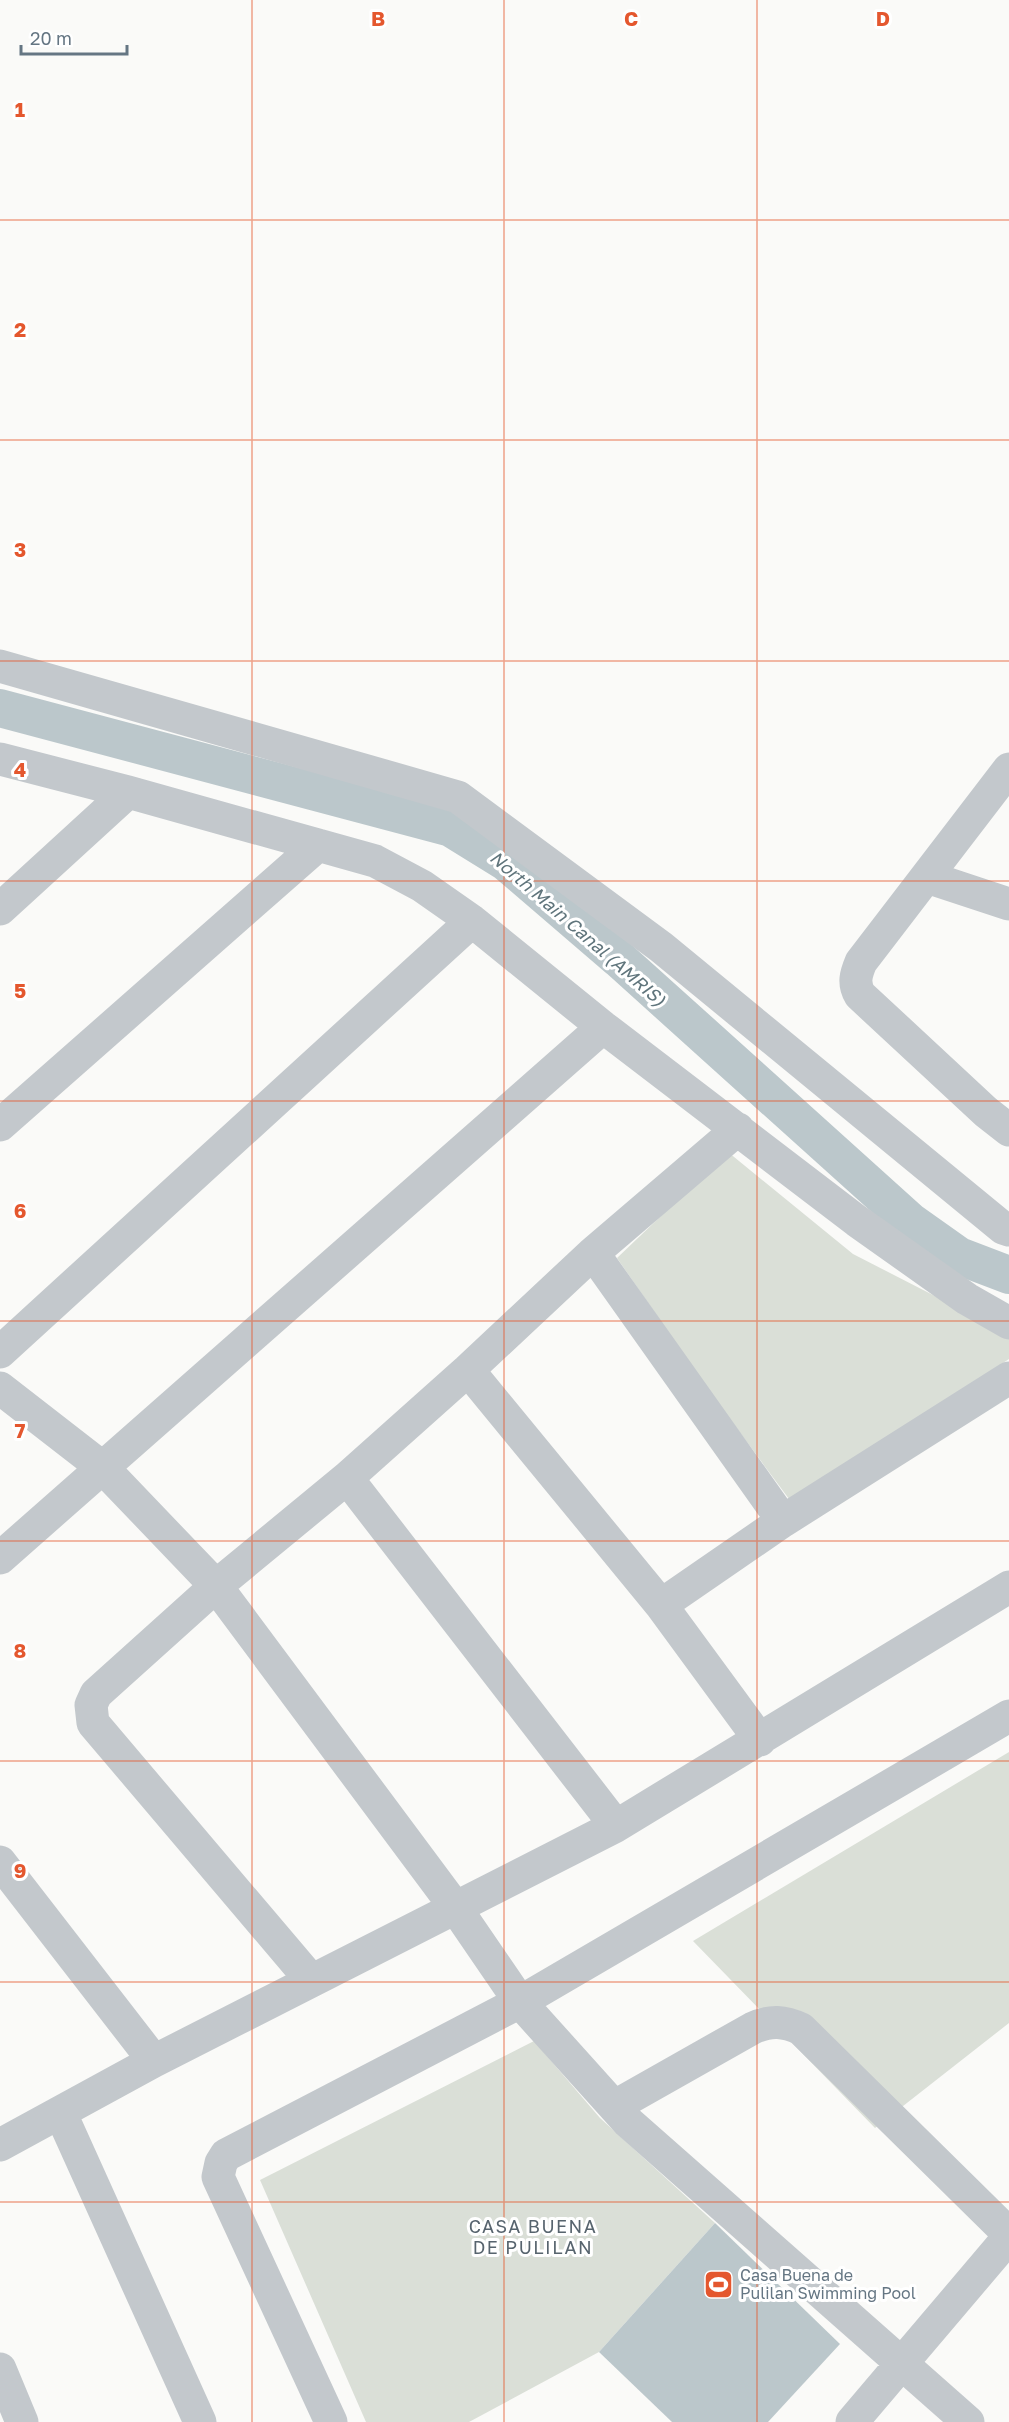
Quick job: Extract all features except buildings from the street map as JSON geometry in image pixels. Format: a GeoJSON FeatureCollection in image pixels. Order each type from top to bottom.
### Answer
{"type":"FeatureCollection","features":[{"type":"Feature","properties":{"kind":"street"},"geometry":{"type":"LineString","coordinates":[[0,666],[458,797],[661,947],[993,1220],[1009,1230]]}},
{"type":"Feature","properties":{"kind":"street"},"geometry":{"type":"LineString","coordinates":[[0,759],[375,861],[422,886],[472,921],[603,1027],[857,1221],[948,1286],[1009,1323]]}},
{"type":"Feature","properties":{"kind":"street"},"geometry":{"type":"LineString","coordinates":[[1009,769],[861,962],[856,974],[857,990],[868,1003],[986,1112],[1009,1130]]}},
{"type":"Feature","properties":{"kind":"street"},"geometry":{"type":"LineString","coordinates":[[0,909],[128,792]]}},
{"type":"Feature","properties":{"kind":"street"},"geometry":{"type":"LineString","coordinates":[[0,1125],[318,845]]}},
{"type":"Feature","properties":{"kind":"street"},"geometry":{"type":"LineString","coordinates":[[927,877],[1009,904]]}},
{"type":"Feature","properties":{"kind":"street"},"geometry":{"type":"LineString","coordinates":[[0,1352],[472,921]]}},
{"type":"Feature","properties":{"kind":"street"},"geometry":{"type":"LineString","coordinates":[[0,1558],[603,1027]]}},
{"type":"Feature","properties":{"kind":"street"},"geometry":{"type":"LineString","coordinates":[[311,1980],[93,1723],[91,1705],[96,1694],[216,1586],[346,1478],[468,1370],[593,1253],[738,1130]]}},
{"type":"Feature","properties":{"kind":"street"},"geometry":{"type":"LineString","coordinates":[[593,1253],[783,1521]]}},
{"type":"Feature","properties":{"kind":"street"},"geometry":{"type":"LineString","coordinates":[[468,1370],[661,1605],[760,1740]]}},
{"type":"Feature","properties":{"kind":"street"},"geometry":{"type":"LineString","coordinates":[[661,1605],[783,1521],[1009,1378]]}},
{"type":"Feature","properties":{"kind":"street"},"geometry":{"type":"LineString","coordinates":[[0,1388],[103,1468],[216,1586],[455,1907],[520,2002],[628,2122],[968,2422]]}},
{"type":"Feature","properties":{"kind":"street"},"geometry":{"type":"LineString","coordinates":[[346,1478],[616,1826]]}},
{"type":"Feature","properties":{"kind":"street"},"geometry":{"type":"LineString","coordinates":[[2,2140],[61,2114],[154,2061],[616,1826],[1009,1587]]}},
{"type":"Feature","properties":{"kind":"street"},"geometry":{"type":"LineString","coordinates":[[331,2422],[218,2176],[221,2163],[226,2155],[520,2002],[1009,1716]]}},
{"type":"Feature","properties":{"kind":"street"},"geometry":{"type":"LineString","coordinates":[[0,1862],[154,2061]]}},
{"type":"Feature","properties":{"kind":"street"},"geometry":{"type":"LineString","coordinates":[[615,2106],[753,2028],[776,2021],[791,2025],[801,2029],[1009,2235],[852,2422]]}},
{"type":"Feature","properties":{"kind":"street"},"geometry":{"type":"LineString","coordinates":[[61,2114],[200,2422]]}},
{"type":"Feature","properties":{"kind":"street"},"geometry":{"type":"LineString","coordinates":[[0,2369],[15,2420]]}},
{"type":"Feature","properties":{"kind":"shaded area"},"geometry":{"type":"Polygon","coordinates":[[[728,1152],[853,1254],[1009,1334],[1009,1359],[792,1503],[707,1388],[617,1258],[728,1152]]]}},
{"type":"Feature","properties":{"kind":"shaded area"},"geometry":{"type":"Polygon","coordinates":[[[1009,1752],[1009,2023],[875,2128],[693,1941],[1009,1752]]]}},
{"type":"Feature","properties":{"kind":"shaded area"},"geometry":{"type":"Polygon","coordinates":[[[534,2041],[600,2118],[715,2223],[599,2352],[469,2422],[366,2422],[260,2180],[534,2041]]]}},
{"type":"Feature","properties":{"kind":"shaded area","name":"Casa Buena de Pulilan Swimming Pool"},"geometry":{"type":"Polygon","coordinates":[[[715,2223],[840,2344],[768,2422],[672,2422],[599,2352],[715,2223]]]}},
{"type":"Feature","properties":{"kind":"waterway","name":"North Main Canal (AMRIS)"},"geometry":{"type":"LineString","coordinates":[[0,708],[451,828],[506,862],[619,959],[911,1222],[959,1256],[1009,1275]]}},
{"type":"Feature","properties":{"kind":"place","name":"Casa Buena de Pulilan Swimming Pool"},"geometry":{"type":"Point","coordinates":[719,2284]}},
{"type":"Feature","properties":{"kind":"district","name":"CASA BUENA DE PULILAN"},"geometry":{"type":"Point","coordinates":[533,2236]}}]}
